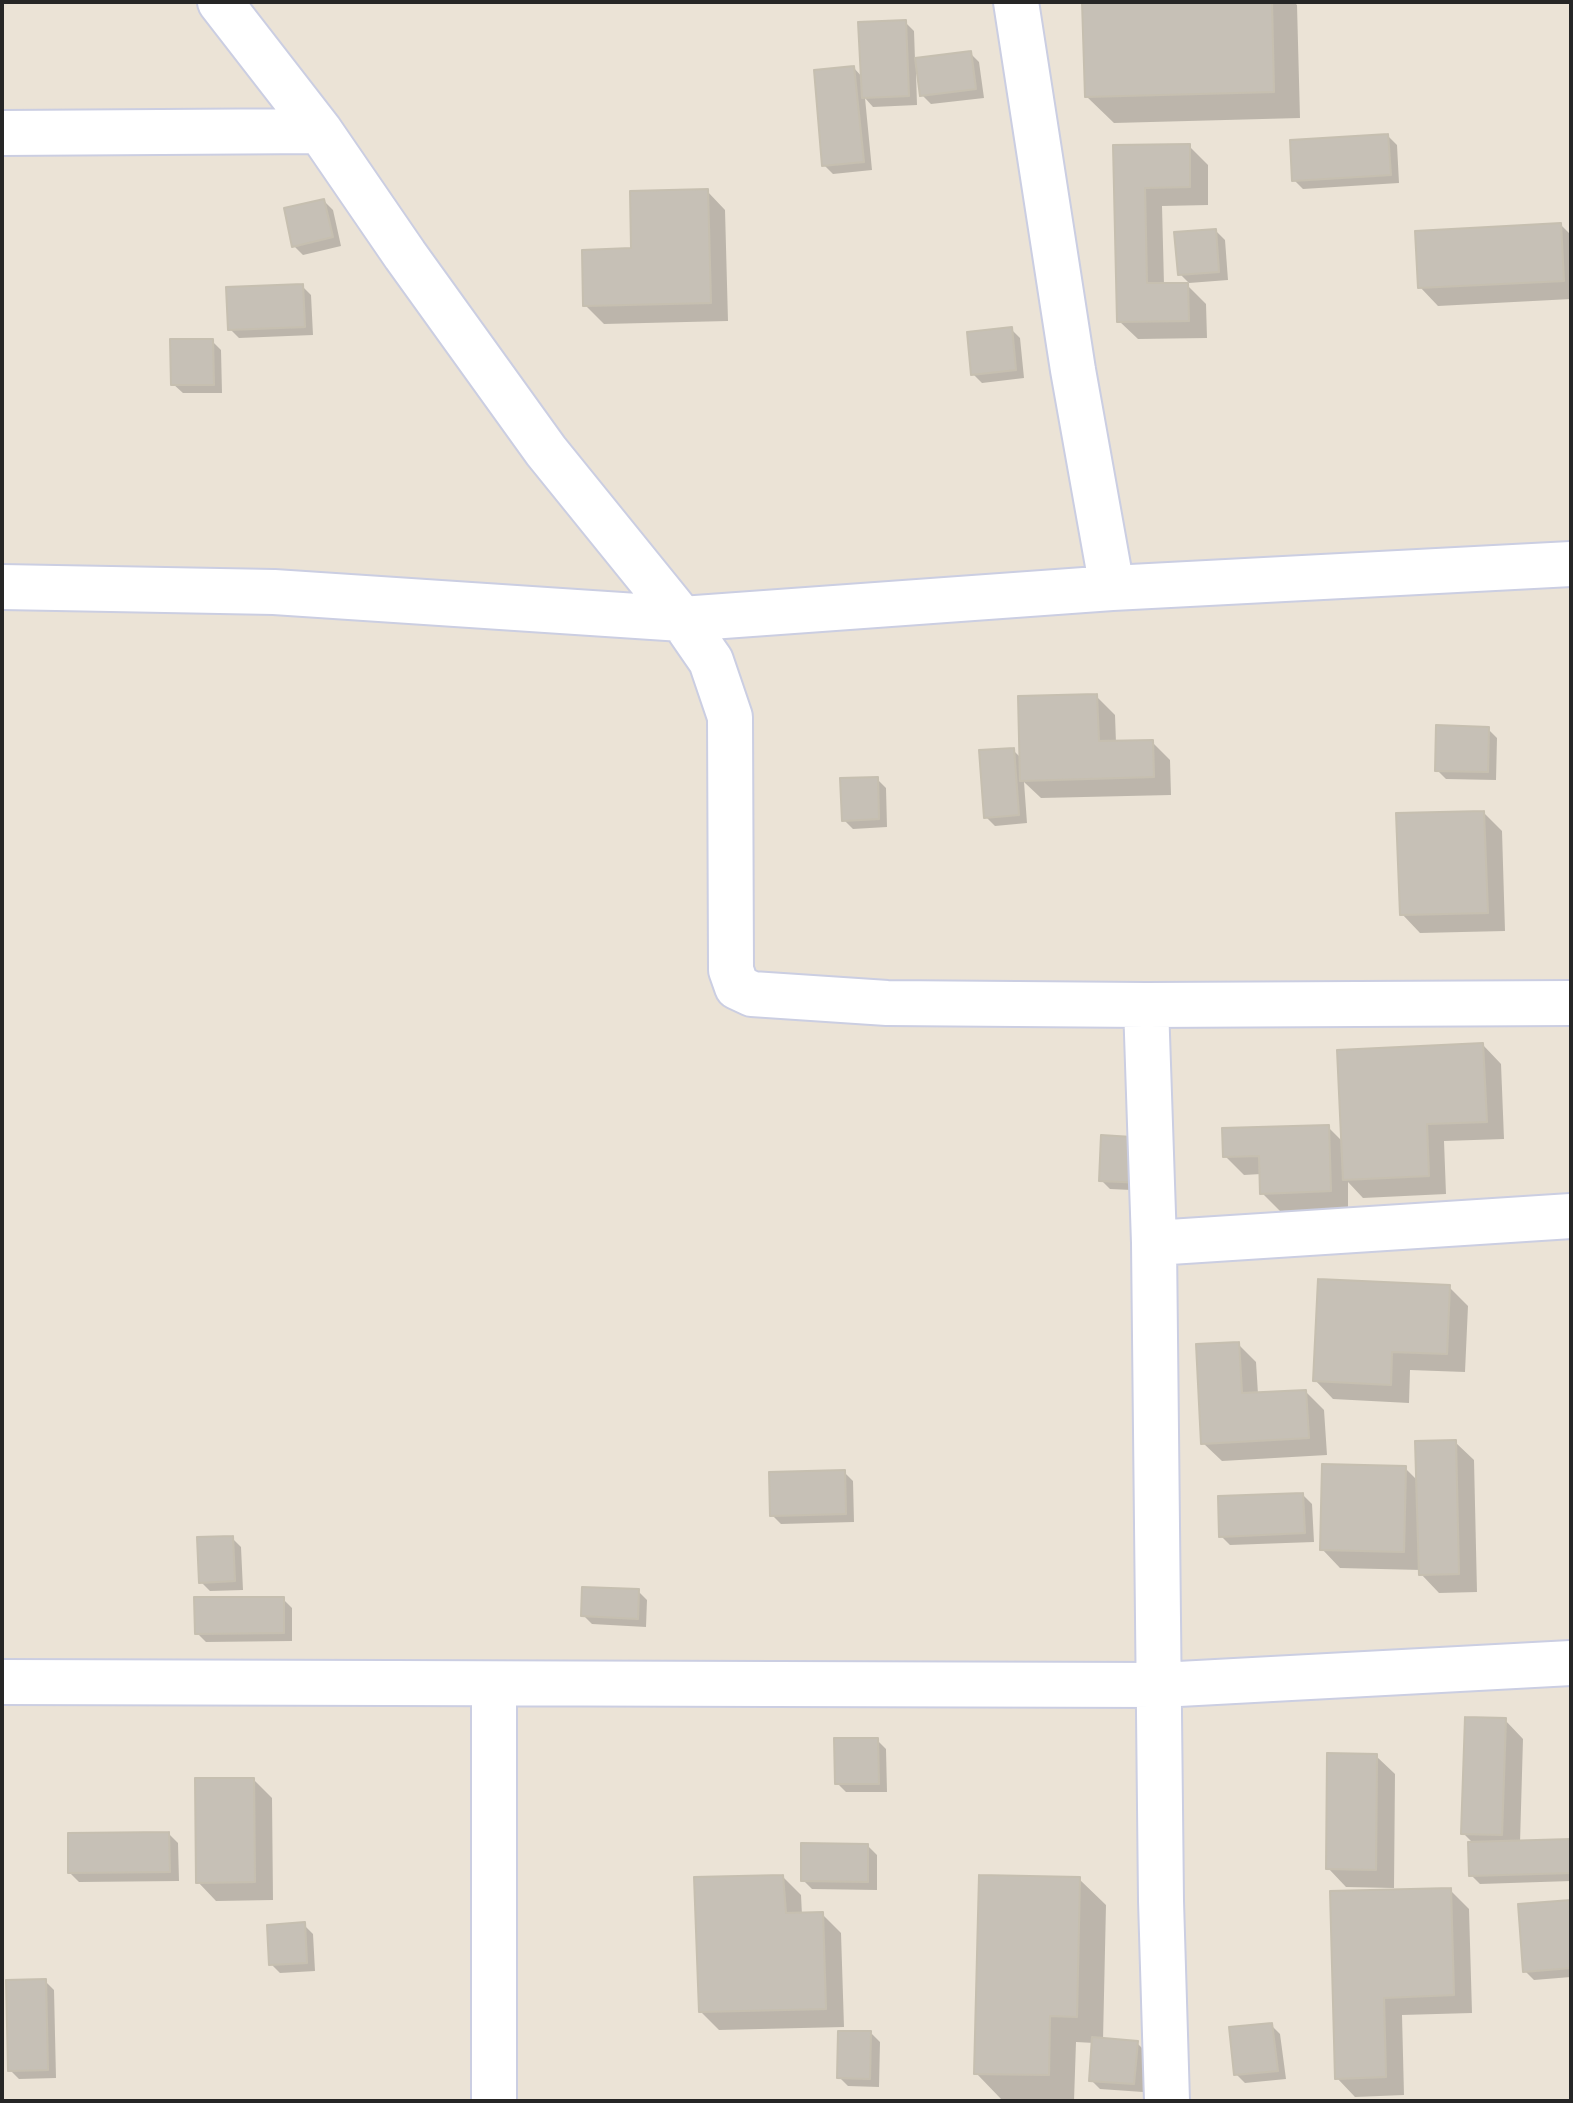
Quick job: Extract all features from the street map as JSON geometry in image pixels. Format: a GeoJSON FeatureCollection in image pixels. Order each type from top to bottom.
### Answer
{"type":"FeatureCollection","features":[{"type":"Feature","properties":{"kind":"street"},"geometry":{"type":"LineString","coordinates":[[220,2],[320,131],[546,451],[682,619],[711,661],[730,717],[731,970],[737,987],[752,994],[887,1003],[1571,1003]]}},
{"type":"Feature","properties":{"kind":"street"},"geometry":{"type":"LineString","coordinates":[[1016,2],[1073,370],[1112,588]]}},
{"type":"Feature","properties":{"kind":"street"},"geometry":{"type":"LineString","coordinates":[[2,133],[320,131]]}},
{"type":"Feature","properties":{"kind":"street"},"geometry":{"type":"LineString","coordinates":[[2,587],[274,592],[682,619],[1112,588],[1571,564]]}},
{"type":"Feature","properties":{"kind":"street"},"geometry":{"type":"LineString","coordinates":[[1146,1005],[1154,1243],[1161,1901],[1167,2101]]}},
{"type":"Feature","properties":{"kind":"street"},"geometry":{"type":"LineString","coordinates":[[1154,1243],[1571,1216]]}},
{"type":"Feature","properties":{"kind":"street"},"geometry":{"type":"LineString","coordinates":[[2,1682],[1160,1685],[1571,1663]]}},
{"type":"Feature","properties":{"kind":"street"},"geometry":{"type":"LineString","coordinates":[[494,1685],[494,2101]]}},
{"type":"Feature","properties":{"kind":"building"},"geometry":{"type":"Polygon","coordinates":[[[1082,2],[1272,2],[1274,92],[1085,97],[1082,2]]]}},
{"type":"Feature","properties":{"kind":"building"},"geometry":{"type":"Polygon","coordinates":[[[906,20],[909,96],[862,98],[858,22],[906,20]]]}},
{"type":"Feature","properties":{"kind":"building"},"geometry":{"type":"Polygon","coordinates":[[[971,51],[976,89],[920,96],[915,58],[971,51]]]}},
{"type":"Feature","properties":{"kind":"building"},"geometry":{"type":"Polygon","coordinates":[[[854,66],[864,162],[822,166],[814,70],[854,66]]]}},
{"type":"Feature","properties":{"kind":"building"},"geometry":{"type":"Polygon","coordinates":[[[1388,134],[1391,175],[1292,181],[1290,140],[1388,134]]]}},
{"type":"Feature","properties":{"kind":"building"},"geometry":{"type":"Polygon","coordinates":[[[1190,144],[1190,187],[1145,188],[1147,283],[1188,283],[1189,321],[1117,322],[1113,145],[1190,144]]]}},
{"type":"Feature","properties":{"kind":"building"},"geometry":{"type":"Polygon","coordinates":[[[708,189],[711,303],[583,306],[582,250],[631,248],[630,191],[708,189]]]}},
{"type":"Feature","properties":{"kind":"building"},"geometry":{"type":"Polygon","coordinates":[[[324,199],[333,237],[292,247],[284,208],[324,199]]]}},
{"type":"Feature","properties":{"kind":"building"},"geometry":{"type":"Polygon","coordinates":[[[1561,223],[1564,281],[1418,288],[1415,231],[1561,223]]]}},
{"type":"Feature","properties":{"kind":"building"},"geometry":{"type":"Polygon","coordinates":[[[1216,229],[1219,272],[1178,275],[1174,232],[1216,229]]]}},
{"type":"Feature","properties":{"kind":"building"},"geometry":{"type":"Polygon","coordinates":[[[303,284],[305,327],[228,330],[226,287],[303,284]]]}},
{"type":"Feature","properties":{"kind":"building"},"geometry":{"type":"Polygon","coordinates":[[[1012,327],[1016,370],[971,375],[967,332],[1012,327]]]}},
{"type":"Feature","properties":{"kind":"building"},"geometry":{"type":"Polygon","coordinates":[[[170,339],[213,339],[214,385],[171,385],[170,339]]]}},
{"type":"Feature","properties":{"kind":"building"},"geometry":{"type":"Polygon","coordinates":[[[1097,694],[1099,741],[1153,740],[1154,777],[1020,781],[1018,696],[1097,694]]]}},
{"type":"Feature","properties":{"kind":"building"},"geometry":{"type":"Polygon","coordinates":[[[1436,725],[1489,727],[1488,772],[1435,771],[1436,725]]]}},
{"type":"Feature","properties":{"kind":"building"},"geometry":{"type":"Polygon","coordinates":[[[1014,748],[1019,815],[984,818],[979,750],[1014,748]]]}},
{"type":"Feature","properties":{"kind":"building"},"geometry":{"type":"Polygon","coordinates":[[[878,777],[879,819],[842,821],[840,778],[878,777]]]}},
{"type":"Feature","properties":{"kind":"building"},"geometry":{"type":"Polygon","coordinates":[[[1484,811],[1488,913],[1400,915],[1396,813],[1484,811]]]}},
{"type":"Feature","properties":{"kind":"building"},"geometry":{"type":"Polygon","coordinates":[[[1483,1043],[1487,1122],[1427,1124],[1429,1176],[1343,1180],[1337,1050],[1483,1043]]]}},
{"type":"Feature","properties":{"kind":"building"},"geometry":{"type":"Polygon","coordinates":[[[1329,1125],[1331,1191],[1260,1194],[1259,1156],[1223,1157],[1222,1128],[1329,1125]]]}},
{"type":"Feature","properties":{"kind":"building"},"geometry":{"type":"Polygon","coordinates":[[[1101,1135],[1148,1138],[1145,1183],[1099,1181],[1101,1135]]]}},
{"type":"Feature","properties":{"kind":"building"},"geometry":{"type":"Polygon","coordinates":[[[1318,1279],[1450,1285],[1447,1354],[1392,1352],[1391,1385],[1313,1381],[1318,1279]]]}},
{"type":"Feature","properties":{"kind":"building"},"geometry":{"type":"Polygon","coordinates":[[[1239,1342],[1242,1393],[1306,1390],[1309,1438],[1201,1444],[1196,1344],[1239,1342]]]}},
{"type":"Feature","properties":{"kind":"building"},"geometry":{"type":"Polygon","coordinates":[[[1456,1440],[1459,1574],[1419,1575],[1415,1441],[1456,1440]]]}},
{"type":"Feature","properties":{"kind":"building"},"geometry":{"type":"Polygon","coordinates":[[[1322,1464],[1406,1466],[1404,1552],[1320,1550],[1322,1464]]]}},
{"type":"Feature","properties":{"kind":"building"},"geometry":{"type":"Polygon","coordinates":[[[845,1470],[846,1514],[770,1516],[769,1472],[845,1470]]]}},
{"type":"Feature","properties":{"kind":"building"},"geometry":{"type":"Polygon","coordinates":[[[1303,1493],[1305,1533],[1219,1537],[1218,1496],[1303,1493]]]}},
{"type":"Feature","properties":{"kind":"building"},"geometry":{"type":"Polygon","coordinates":[[[233,1536],[235,1581],[199,1583],[197,1537],[233,1536]]]}},
{"type":"Feature","properties":{"kind":"building"},"geometry":{"type":"Polygon","coordinates":[[[582,1587],[639,1589],[638,1619],[581,1616],[582,1587]]]}},
{"type":"Feature","properties":{"kind":"building"},"geometry":{"type":"Polygon","coordinates":[[[194,1597],[284,1597],[284,1633],[195,1634],[194,1597]]]}},
{"type":"Feature","properties":{"kind":"building"},"geometry":{"type":"Polygon","coordinates":[[[1465,1717],[1506,1718],[1502,1835],[1461,1834],[1465,1717]]]}},
{"type":"Feature","properties":{"kind":"building"},"geometry":{"type":"Polygon","coordinates":[[[834,1738],[878,1738],[879,1784],[835,1784],[834,1738]]]}},
{"type":"Feature","properties":{"kind":"building"},"geometry":{"type":"Polygon","coordinates":[[[1327,1753],[1377,1754],[1376,1870],[1326,1869],[1327,1753]]]}},
{"type":"Feature","properties":{"kind":"building"},"geometry":{"type":"Polygon","coordinates":[[[195,1778],[254,1778],[255,1882],[196,1883],[195,1778]]]}},
{"type":"Feature","properties":{"kind":"building"},"geometry":{"type":"Polygon","coordinates":[[[169,1832],[170,1872],[68,1873],[68,1833],[169,1832]]]}},
{"type":"Feature","properties":{"kind":"building"},"geometry":{"type":"Polygon","coordinates":[[[1571,1839],[1571,1873],[1469,1876],[1468,1842],[1571,1839]]]}},
{"type":"Feature","properties":{"kind":"building"},"geometry":{"type":"Polygon","coordinates":[[[801,1843],[868,1844],[868,1882],[801,1881],[801,1843]]]}},
{"type":"Feature","properties":{"kind":"building"},"geometry":{"type":"Polygon","coordinates":[[[783,1875],[786,1913],[823,1912],[826,2009],[699,2012],[694,1877],[783,1875]]]}},
{"type":"Feature","properties":{"kind":"building"},"geometry":{"type":"Polygon","coordinates":[[[979,1875],[1080,1877],[1077,2017],[1050,2016],[1049,2075],[974,2074],[979,1875]]]}},
{"type":"Feature","properties":{"kind":"building"},"geometry":{"type":"Polygon","coordinates":[[[1451,1888],[1454,1995],[1384,1998],[1386,2077],[1335,2079],[1330,1891],[1451,1888]]]}},
{"type":"Feature","properties":{"kind":"building"},"geometry":{"type":"Polygon","coordinates":[[[1571,1900],[1571,1968],[1523,1972],[1518,1904],[1571,1900]]]}},
{"type":"Feature","properties":{"kind":"building"},"geometry":{"type":"Polygon","coordinates":[[[305,1922],[307,1963],[269,1965],[267,1925],[305,1922]]]}},
{"type":"Feature","properties":{"kind":"building"},"geometry":{"type":"Polygon","coordinates":[[[46,1979],[48,2070],[8,2071],[6,1980],[46,1979]]]}},
{"type":"Feature","properties":{"kind":"building"},"geometry":{"type":"Polygon","coordinates":[[[1272,2023],[1278,2071],[1234,2075],[1229,2027],[1272,2023]]]}},
{"type":"Feature","properties":{"kind":"building"},"geometry":{"type":"Polygon","coordinates":[[[838,2031],[871,2031],[870,2079],[837,2078],[838,2031]]]}},
{"type":"Feature","properties":{"kind":"building"},"geometry":{"type":"Polygon","coordinates":[[[1092,2037],[1138,2041],[1134,2084],[1089,2081],[1092,2037]]]}}]}
